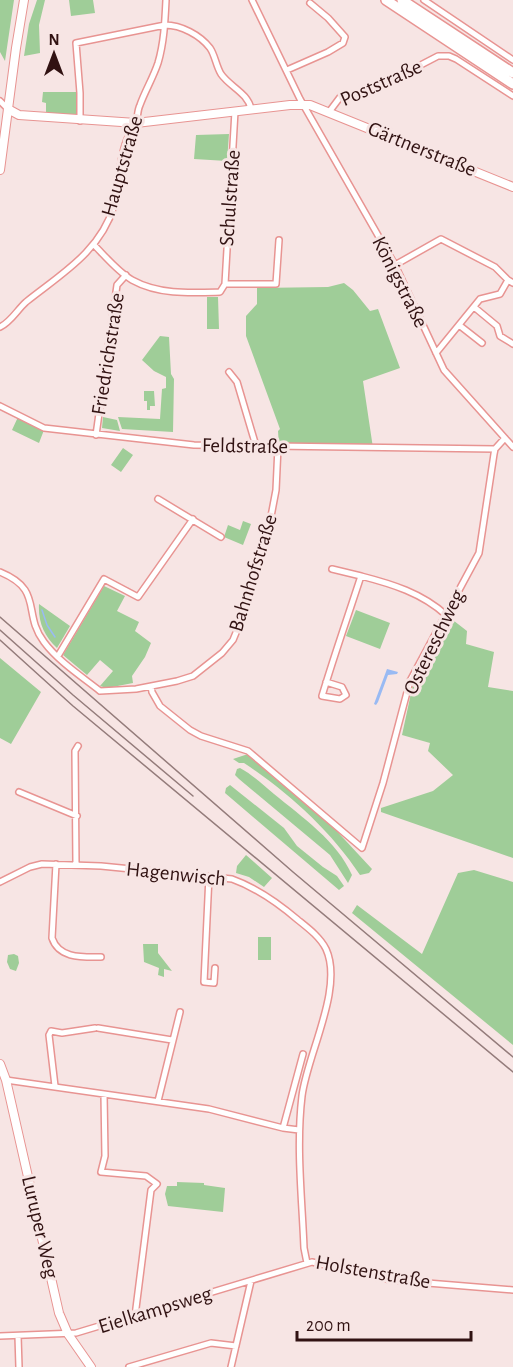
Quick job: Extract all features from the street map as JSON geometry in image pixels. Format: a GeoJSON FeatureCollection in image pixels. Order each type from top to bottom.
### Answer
{"type":"FeatureCollection","features":[{"type":"Feature","properties":{"kind":"highway"},"geometry":{"type":"LineString","coordinates":[[386,0],[513,84]]}},
{"type":"Feature","properties":{"kind":"highway"},"geometry":{"type":"LineString","coordinates":[[402,0],[513,73]]}},
{"type":"Feature","properties":{"kind":"street"},"geometry":{"type":"LineString","coordinates":[[0,170],[24,0]]}},
{"type":"Feature","properties":{"kind":"street","name":"Hauptstraße"},"geometry":{"type":"LineString","coordinates":[[0,327],[27,301],[67,271],[94,245],[113,208],[124,149],[136,123],[138,109],[158,64],[165,25],[166,0]]}},
{"type":"Feature","properties":{"kind":"street","name":"Königstraße"},"geometry":{"type":"LineString","coordinates":[[252,0],[304,104],[395,265],[450,378],[513,447]]}},
{"type":"Feature","properties":{"kind":"street"},"geometry":{"type":"LineString","coordinates":[[424,0],[513,60]]}},
{"type":"Feature","properties":{"kind":"street"},"geometry":{"type":"LineString","coordinates":[[287,70],[344,43],[345,37],[338,28],[310,3]]}},
{"type":"Feature","properties":{"kind":"street"},"geometry":{"type":"LineString","coordinates":[[80,121],[76,43],[165,25],[175,25],[186,29],[210,48],[221,74],[247,99],[251,109]]}},
{"type":"Feature","properties":{"kind":"street","name":"Poststraße"},"geometry":{"type":"LineString","coordinates":[[8,109],[19,116],[136,123],[304,104],[329,112],[341,96],[365,94],[438,57],[448,56],[513,96]]}},
{"type":"Feature","properties":{"kind":"street"},"geometry":{"type":"LineString","coordinates":[[0,101],[8,109]]}},
{"type":"Feature","properties":{"kind":"street","name":"Schulstraße"},"geometry":{"type":"LineString","coordinates":[[225,284],[235,111]]}},
{"type":"Feature","properties":{"kind":"street","name":"Gärtnerstraße"},"geometry":{"type":"LineString","coordinates":[[329,112],[513,187]]}},
{"type":"Feature","properties":{"kind":"street"},"geometry":{"type":"LineString","coordinates":[[395,265],[417,255],[441,239],[495,267],[510,282],[500,294],[480,299],[436,353]]}},
{"type":"Feature","properties":{"kind":"street"},"geometry":{"type":"LineString","coordinates":[[94,245],[126,275],[144,285],[172,291],[220,292],[225,284],[276,284],[279,240]]}},
{"type":"Feature","properties":{"kind":"street","name":"Friedrichstraße"},"geometry":{"type":"LineString","coordinates":[[96,435],[117,285],[126,275]]}},
{"type":"Feature","properties":{"kind":"street"},"geometry":{"type":"LineString","coordinates":[[474,307],[496,326],[500,336],[513,344]]}},
{"type":"Feature","properties":{"kind":"street"},"geometry":{"type":"LineString","coordinates":[[459,325],[482,343]]}},
{"type":"Feature","properties":{"kind":"street"},"geometry":{"type":"LineString","coordinates":[[229,372],[237,382],[256,446]]}},
{"type":"Feature","properties":{"kind":"street","name":"Feldstraße"},"geometry":{"type":"LineString","coordinates":[[0,406],[44,428],[194,445],[495,449]]}},
{"type":"Feature","properties":{"kind":"street"},"geometry":{"type":"LineString","coordinates":[[495,449],[505,438]]}},
{"type":"Feature","properties":{"kind":"street","name":"Bahnhofstraße"},"geometry":{"type":"LineString","coordinates":[[0,572],[16,579],[29,594],[39,633],[46,644],[102,692],[151,686],[193,675],[222,653],[237,632],[247,606],[270,527],[276,490],[278,447]]}},
{"type":"Feature","properties":{"kind":"street","name":"Ostereschweg"},"geometry":{"type":"LineString","coordinates":[[151,686],[160,706],[190,730],[210,740],[248,751],[362,848],[383,783],[410,681],[479,552],[495,449]]}},
{"type":"Feature","properties":{"kind":"street"},"geometry":{"type":"LineString","coordinates":[[158,499],[221,537]]}},
{"type":"Feature","properties":{"kind":"street"},"geometry":{"type":"LineString","coordinates":[[58,656],[104,579],[138,597],[193,519]]}},
{"type":"Feature","properties":{"kind":"street"},"geometry":{"type":"LineString","coordinates":[[332,569],[405,590],[425,599],[446,615]]}},
{"type":"Feature","properties":{"kind":"street"},"geometry":{"type":"LineString","coordinates":[[326,682],[342,687],[346,694],[340,699],[321,696],[362,576]]}},
{"type":"Feature","properties":{"kind":"street"},"geometry":{"type":"LineString","coordinates":[[76,864],[75,751],[78,746]]}},
{"type":"Feature","properties":{"kind":"street"},"geometry":{"type":"LineString","coordinates":[[19,792],[76,816]]}},
{"type":"Feature","properties":{"kind":"street","name":"Hagenwisch"},"geometry":{"type":"LineString","coordinates":[[0,882],[30,867],[42,864],[76,864],[232,879],[251,886],[268,897],[316,935],[326,947],[332,969],[330,987],[302,1094],[299,1130]]}},
{"type":"Feature","properties":{"kind":"street"},"geometry":{"type":"LineString","coordinates":[[56,864],[52,938],[54,944],[73,956],[101,957]]}},
{"type":"Feature","properties":{"kind":"street"},"geometry":{"type":"LineString","coordinates":[[209,876],[204,982],[214,983],[214,968]]}},
{"type":"Feature","properties":{"kind":"street"},"geometry":{"type":"LineString","coordinates":[[158,1101],[180,1012]]}},
{"type":"Feature","properties":{"kind":"street"},"geometry":{"type":"LineString","coordinates":[[55,1086],[49,1035],[51,1031],[62,1033],[97,1028],[172,1040]]}},
{"type":"Feature","properties":{"kind":"street"},"geometry":{"type":"LineString","coordinates":[[283,1128],[303,1054]]}},
{"type":"Feature","properties":{"kind":"street","name":"Luruper Weg"},"geometry":{"type":"LineString","coordinates":[[0,1064],[6,1080],[59,1313],[68,1334],[91,1367]]}},
{"type":"Feature","properties":{"kind":"street"},"geometry":{"type":"LineString","coordinates":[[6,1080],[209,1109],[299,1130]]}},
{"type":"Feature","properties":{"kind":"street"},"geometry":{"type":"LineString","coordinates":[[104,1094],[105,1156],[101,1172],[146,1176],[157,1184],[151,1190],[135,1316]]}},
{"type":"Feature","properties":{"kind":"street","name":"Holstenstraße"},"geometry":{"type":"LineString","coordinates":[[299,1130],[304,1248],[307,1263],[318,1263],[391,1280],[513,1290]]}},
{"type":"Feature","properties":{"kind":"street","name":"Eielkampsweg"},"geometry":{"type":"LineString","coordinates":[[0,1336],[68,1334],[135,1316],[307,1263]]}},
{"type":"Feature","properties":{"kind":"street"},"geometry":{"type":"LineString","coordinates":[[231,1367],[251,1281]]}},
{"type":"Feature","properties":{"kind":"street"},"geometry":{"type":"LineString","coordinates":[[18,1336],[19,1367]]}},
{"type":"Feature","properties":{"kind":"street"},"geometry":{"type":"LineString","coordinates":[[129,1367],[211,1343],[236,1346]]}},
{"type":"Feature","properties":{"kind":"green space"},"geometry":{"type":"Polygon","coordinates":[[[0,0],[14,0],[5,61],[0,52],[0,0]]]}},
{"type":"Feature","properties":{"kind":"green space"},"geometry":{"type":"Polygon","coordinates":[[[37,0],[45,0],[39,25],[40,53],[24,56],[29,24],[37,0]]]}},
{"type":"Feature","properties":{"kind":"green space"},"geometry":{"type":"Polygon","coordinates":[[[69,0],[93,0],[95,13],[71,16],[69,0]]]}},
{"type":"Feature","properties":{"kind":"green space"},"geometry":{"type":"Polygon","coordinates":[[[43,92],[76,92],[77,116],[46,113],[46,103],[42,102],[43,92]]]}},
{"type":"Feature","properties":{"kind":"green space"},"geometry":{"type":"Polygon","coordinates":[[[229,134],[227,161],[194,159],[196,135],[229,134]]]}},
{"type":"Feature","properties":{"kind":"green space"},"geometry":{"type":"Polygon","coordinates":[[[344,283],[353,290],[370,311],[378,309],[400,368],[363,381],[373,448],[279,446],[278,431],[280,429],[246,336],[246,316],[257,304],[257,288],[328,287],[344,283]]]}},
{"type":"Feature","properties":{"kind":"green space"},"geometry":{"type":"Polygon","coordinates":[[[207,297],[218,297],[219,329],[207,329],[207,297]]]}},
{"type":"Feature","properties":{"kind":"green space"},"geometry":{"type":"Polygon","coordinates":[[[160,336],[169,337],[171,374],[174,379],[173,432],[122,429],[118,417],[160,419],[162,389],[166,388],[166,377],[154,371],[142,360],[160,336]]]}},
{"type":"Feature","properties":{"kind":"green space"},"geometry":{"type":"Polygon","coordinates":[[[144,391],[154,391],[155,406],[150,406],[150,410],[147,410],[147,401],[144,401],[144,391]]]}},
{"type":"Feature","properties":{"kind":"green space"},"geometry":{"type":"Polygon","coordinates":[[[18,417],[44,430],[39,443],[12,430],[18,417]]]}},
{"type":"Feature","properties":{"kind":"green space"},"geometry":{"type":"Polygon","coordinates":[[[103,417],[117,420],[120,431],[102,428],[103,417]]]}},
{"type":"Feature","properties":{"kind":"green space"},"geometry":{"type":"Polygon","coordinates":[[[123,448],[133,455],[121,472],[111,465],[123,448]]]}},
{"type":"Feature","properties":{"kind":"green space"},"geometry":{"type":"Polygon","coordinates":[[[243,521],[251,524],[243,545],[224,537],[228,525],[240,530],[243,521]]]}},
{"type":"Feature","properties":{"kind":"green space"},"geometry":{"type":"Polygon","coordinates":[[[104,586],[125,596],[117,611],[139,622],[135,631],[151,643],[132,676],[133,683],[107,688],[100,686],[113,671],[100,660],[87,675],[63,655],[104,586]]]}},
{"type":"Feature","properties":{"kind":"green space"},"geometry":{"type":"Polygon","coordinates":[[[39,604],[70,626],[57,648],[43,628],[39,604]]]}},
{"type":"Feature","properties":{"kind":"green space"},"geometry":{"type":"Polygon","coordinates":[[[356,610],[390,623],[380,649],[346,636],[356,610]]]}},
{"type":"Feature","properties":{"kind":"green space"},"geometry":{"type":"Polygon","coordinates":[[[449,617],[467,631],[466,644],[494,652],[488,687],[513,691],[513,858],[381,812],[381,808],[433,791],[453,775],[428,751],[430,743],[402,735],[413,684],[449,617]]]}},
{"type":"Feature","properties":{"kind":"green space"},"geometry":{"type":"Polygon","coordinates":[[[0,658],[41,692],[11,744],[0,738],[0,658]]]}},
{"type":"Feature","properties":{"kind":"green space"},"geometry":{"type":"Polygon","coordinates":[[[248,754],[333,827],[372,869],[369,873],[360,875],[336,843],[308,813],[261,775],[244,763],[233,759],[248,754]]]}},
{"type":"Feature","properties":{"kind":"green space"},"geometry":{"type":"Polygon","coordinates":[[[240,768],[254,777],[328,840],[352,875],[348,883],[330,855],[235,775],[237,769],[240,768]]]}},
{"type":"Feature","properties":{"kind":"green space"},"geometry":{"type":"Polygon","coordinates":[[[230,785],[284,828],[297,846],[337,876],[344,886],[339,890],[225,793],[226,788],[230,785]]]}},
{"type":"Feature","properties":{"kind":"green space"},"geometry":{"type":"Polygon","coordinates":[[[246,855],[272,878],[264,887],[249,877],[236,873],[237,866],[246,855]]]}},
{"type":"Feature","properties":{"kind":"green space"},"geometry":{"type":"Polygon","coordinates":[[[474,870],[513,882],[513,1045],[352,913],[357,905],[422,954],[458,873],[474,870]]]}},
{"type":"Feature","properties":{"kind":"green space"},"geometry":{"type":"Polygon","coordinates":[[[258,937],[271,937],[271,960],[258,960],[258,937]]]}},
{"type":"Feature","properties":{"kind":"green space"},"geometry":{"type":"Polygon","coordinates":[[[143,944],[158,944],[158,953],[172,971],[164,969],[164,977],[158,975],[159,968],[144,962],[143,944]]]}},
{"type":"Feature","properties":{"kind":"green space"},"geometry":{"type":"Polygon","coordinates":[[[8,955],[18,956],[19,963],[16,971],[10,969],[7,962],[8,955]]]}},
{"type":"Feature","properties":{"kind":"green space"},"geometry":{"type":"Polygon","coordinates":[[[177,1182],[204,1183],[204,1185],[225,1188],[223,1212],[168,1206],[165,1194],[167,1186],[177,1186],[177,1182]]]}},
{"type":"Feature","properties":{"kind":"water"},"geometry":{"type":"Polygon","coordinates":[[[387,669],[398,672],[388,675],[376,705],[374,704],[387,669]]]}},
{"type":"Feature","properties":{"kind":"waterway"},"geometry":{"type":"LineString","coordinates":[[42,610],[47,625],[55,637]]}},
{"type":"Feature","properties":{"kind":"tram line"},"geometry":{"type":"LineString","coordinates":[[0,617],[293,872],[513,1057]]}},
{"type":"Feature","properties":{"kind":"tram line"},"geometry":{"type":"LineString","coordinates":[[0,630],[193,796]]}},
{"type":"Feature","properties":{"kind":"railway"},"geometry":{"type":"LineString","coordinates":[[0,640],[73,706],[513,1072]]}}]}
